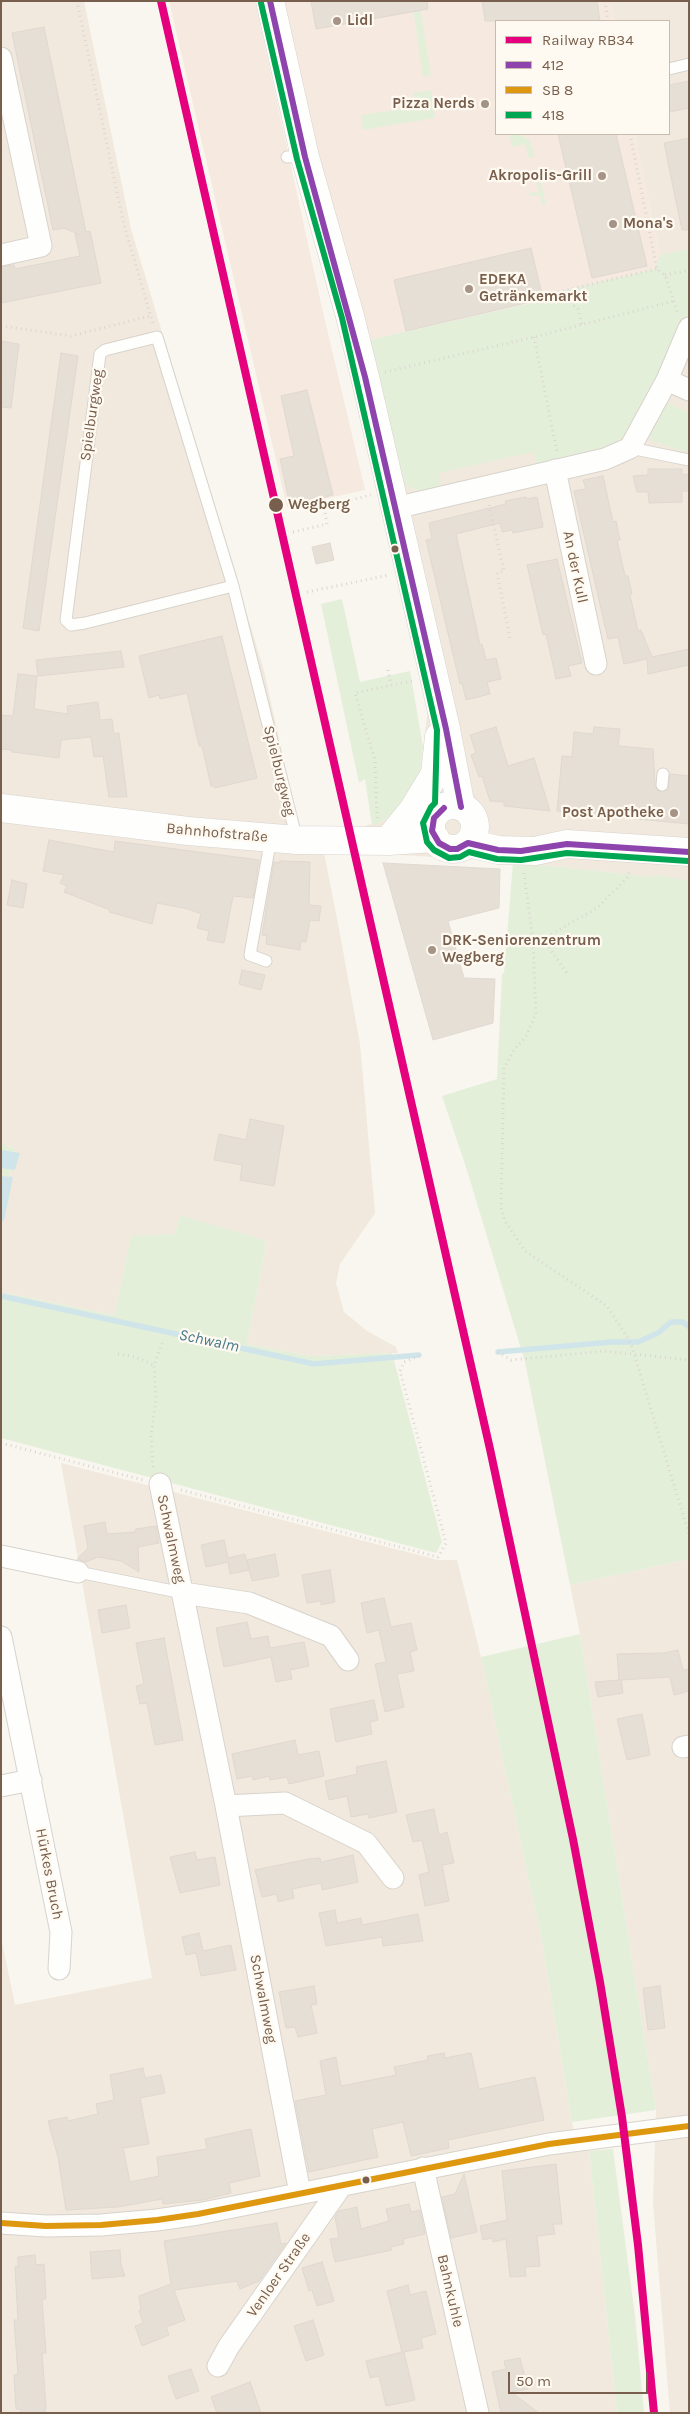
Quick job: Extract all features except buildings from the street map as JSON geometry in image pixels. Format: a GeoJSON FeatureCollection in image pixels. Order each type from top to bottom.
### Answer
{"type":"FeatureCollection","features":[{"type":"Feature","properties":{"kind":"street"},"geometry":{"type":"LineString","coordinates":[[270,1],[303,156],[350,316],[365,377],[446,729],[462,821]]}},
{"type":"Feature","properties":{"kind":"street"},"geometry":{"type":"LineString","coordinates":[[1,58],[41,246],[1,255]]}},
{"type":"Feature","properties":{"kind":"street"},"geometry":{"type":"LineString","coordinates":[[393,499],[484,488],[605,459],[630,448],[667,380],[687,331]]}},
{"type":"Feature","properties":{"kind":"street"},"geometry":{"type":"LineString","coordinates":[[667,380],[689,390]]}},
{"type":"Feature","properties":{"kind":"street","name":"An der Kull"},"geometry":{"type":"LineString","coordinates":[[558,469],[596,664]]}},
{"type":"Feature","properties":{"kind":"street"},"geometry":{"type":"LineString","coordinates":[[383,841],[414,810],[435,774],[439,733],[435,685]]}},
{"type":"Feature","properties":{"kind":"street","name":"Bahnhofstraße"},"geometry":{"type":"LineString","coordinates":[[1,808],[188,832],[284,839],[383,841],[434,838],[450,849],[457,849],[462,821]]}},
{"type":"Feature","properties":{"kind":"street","name":"Bahnhofstraße"},"geometry":{"type":"LineString","coordinates":[[462,821],[500,835],[549,838],[566,844]]}},
{"type":"Feature","properties":{"kind":"street","name":"Bahnhofstraße"},"geometry":{"type":"LineString","coordinates":[[462,821],[498,850],[521,851],[566,844],[689,852]]}},
{"type":"Feature","properties":{"kind":"street","name":"Schwalmweg"},"geometry":{"type":"LineString","coordinates":[[157,1484],[183,1593],[226,1806],[300,2193]]}},
{"type":"Feature","properties":{"kind":"street"},"geometry":{"type":"LineString","coordinates":[[1,1556],[78,1572]]}},
{"type":"Feature","properties":{"kind":"street","name":"Schwalmweg"},"geometry":{"type":"LineString","coordinates":[[183,1593],[249,1603],[267,1610],[331,1636],[348,1660]]}},
{"type":"Feature","properties":{"kind":"street","name":"Hürkes Bruch"},"geometry":{"type":"LineString","coordinates":[[1,1637],[61,1932],[59,1969]]}},
{"type":"Feature","properties":{"kind":"street"},"geometry":{"type":"LineString","coordinates":[[1,1786],[30,1780]]}},
{"type":"Feature","properties":{"kind":"street"},"geometry":{"type":"LineString","coordinates":[[226,1806],[255,1802],[284,1803],[366,1843],[392,1878]]}},
{"type":"Feature","properties":{"kind":"street"},"geometry":{"type":"LineString","coordinates":[[1,2223],[55,2226],[157,2220],[549,2144],[689,2126]]}},
{"type":"Feature","properties":{"kind":"street","name":"Bahnkuhle"},"geometry":{"type":"LineString","coordinates":[[423,2168],[478,2413]]}},
{"type":"Feature","properties":{"kind":"street","name":"Venloer Straße"},"geometry":{"type":"LineString","coordinates":[[218,2366],[229,2346],[342,2185]]}},
{"type":"Feature","properties":{"kind":"lane"},"geometry":{"type":"LineString","coordinates":[[670,69],[689,64]]}},
{"type":"Feature","properties":{"kind":"lane","name":"Spielburgweg"},"geometry":{"type":"LineString","coordinates":[[233,586],[76,625],[67,623],[100,354],[105,350],[157,337],[233,586],[284,839]]}},
{"type":"Feature","properties":{"kind":"lane"},"geometry":{"type":"LineString","coordinates":[[630,448],[689,460]]}},
{"type":"Feature","properties":{"kind":"lane"},"geometry":{"type":"LineString","coordinates":[[662,786],[663,774]]}},
{"type":"Feature","properties":{"kind":"lane"},"geometry":{"type":"LineString","coordinates":[[266,961],[250,955],[284,839]]}},
{"type":"Feature","properties":{"kind":"lane"},"geometry":{"type":"LineString","coordinates":[[78,1572],[183,1593]]}},
{"type":"Feature","properties":{"kind":"path"},"geometry":{"type":"LineString","coordinates":[[1,326],[71,336],[150,316],[123,221],[77,1]]}},
{"type":"Feature","properties":{"kind":"path"},"geometry":{"type":"LineString","coordinates":[[605,1],[608,20]]}},
{"type":"Feature","properties":{"kind":"path"},"geometry":{"type":"LineString","coordinates":[[630,135],[658,269],[665,275],[687,331]]}},
{"type":"Feature","properties":{"kind":"path"},"geometry":{"type":"LineString","coordinates":[[582,325],[578,309],[558,292],[658,269]]}},
{"type":"Feature","properties":{"kind":"path"},"geometry":{"type":"LineString","coordinates":[[665,275],[689,270]]}},
{"type":"Feature","properties":{"kind":"path"},"geometry":{"type":"LineString","coordinates":[[365,377],[534,337],[674,300]]}},
{"type":"Feature","properties":{"kind":"path"},"geometry":{"type":"LineString","coordinates":[[534,337],[558,469]]}},
{"type":"Feature","properties":{"kind":"path"},"geometry":{"type":"LineString","coordinates":[[484,488],[504,571],[496,573],[510,638]]}},
{"type":"Feature","properties":{"kind":"path"},"geometry":{"type":"LineString","coordinates":[[293,532],[327,524],[324,507],[393,499]]}},
{"type":"Feature","properties":{"kind":"path"},"geometry":{"type":"LineString","coordinates":[[307,592],[409,570]]}},
{"type":"Feature","properties":{"kind":"path"},"geometry":{"type":"LineString","coordinates":[[388,670],[391,685]]}},
{"type":"Feature","properties":{"kind":"path"},"geometry":{"type":"LineString","coordinates":[[383,841],[375,760],[355,694],[391,685],[435,685]]}},
{"type":"Feature","properties":{"kind":"path"},"geometry":{"type":"LineString","coordinates":[[533,942],[543,939],[597,908],[628,878],[636,848]]}},
{"type":"Feature","properties":{"kind":"path"},"geometry":{"type":"LineString","coordinates":[[521,851],[533,942],[536,1014],[526,1036],[514,1050],[504,1068],[501,1208],[505,1221],[526,1251],[607,1306],[624,1332],[634,1353],[689,1534]]}},
{"type":"Feature","properties":{"kind":"path"},"geometry":{"type":"LineString","coordinates":[[543,939],[569,976]]}},
{"type":"Feature","properties":{"kind":"path"},"geometry":{"type":"LineString","coordinates":[[157,1484],[151,1436],[156,1399],[154,1365],[163,1341]]}},
{"type":"Feature","properties":{"kind":"path"},"geometry":{"type":"LineString","coordinates":[[498,1352],[511,1360],[605,1351],[689,1360]]}},
{"type":"Feature","properties":{"kind":"path"},"geometry":{"type":"LineString","coordinates":[[118,1354],[135,1357],[154,1365]]}},
{"type":"Feature","properties":{"kind":"path"},"geometry":{"type":"LineString","coordinates":[[1,1443],[438,1557],[446,1543],[400,1371],[404,1362],[419,1356]]}},
{"type":"Feature","properties":{"kind":"shaded area"},"geometry":{"type":"Polygon","coordinates":[[[1,1],[84,1],[131,229],[264,671],[299,829],[319,827],[360,1044],[375,1213],[340,1264],[336,1283],[344,1312],[367,1331],[396,1347],[398,1353],[311,1356],[247,1344],[267,1241],[180,1216],[175,1234],[131,1237],[114,1315],[1,1292],[1,1210],[15,1149],[1,1143],[1,1]]]}},
{"type":"Feature","properties":{"kind":"shaded area"},"geometry":{"type":"Polygon","coordinates":[[[169,1],[255,1],[322,308],[365,490],[287,507],[169,1]]]}},
{"type":"Feature","properties":{"kind":"shaded area"},"geometry":{"type":"Polygon","coordinates":[[[280,1],[611,1],[614,20],[495,20],[495,135],[635,135],[660,255],[656,269],[545,295],[546,300],[369,340],[293,63],[280,1]]]}},
{"type":"Feature","properties":{"kind":"shaded area"},"geometry":{"type":"Polygon","coordinates":[[[611,1],[689,1],[689,881],[513,862],[369,853],[364,826],[383,821],[394,813],[420,776],[429,700],[385,337],[545,300],[660,255],[635,135],[670,135],[670,20],[614,20],[611,1]]]}},
{"type":"Feature","properties":{"kind":"shaded area"},"geometry":{"type":"Polygon","coordinates":[[[1,1150],[20,1153],[15,1170],[1,1168],[1,1150]]]}},
{"type":"Feature","properties":{"kind":"shaded area"},"geometry":{"type":"Polygon","coordinates":[[[1,1176],[13,1177],[4,1221],[1,1221],[1,1176]]]}},
{"type":"Feature","properties":{"kind":"shaded area"},"geometry":{"type":"Polygon","coordinates":[[[61,1463],[438,1560],[457,1560],[481,1657],[542,1942],[574,2134],[582,2133],[589,2151],[617,2413],[1,2413],[1,1937],[15,2005],[152,1978],[61,1463]]]}},
{"type":"Feature","properties":{"kind":"shaded area"},"geometry":{"type":"Polygon","coordinates":[[[689,1559],[689,2413],[670,2413],[653,2203],[656,2110],[580,1634],[570,1585],[689,1559]]]}},
{"type":"Feature","properties":{"kind":"green space"},"geometry":{"type":"Polygon","coordinates":[[[412,1],[419,1],[431,75],[423,77],[412,1]]]}},
{"type":"Feature","properties":{"kind":"green space"},"geometry":{"type":"Polygon","coordinates":[[[431,90],[435,118],[363,130],[361,115],[415,107],[413,93],[431,90]]]}},
{"type":"Feature","properties":{"kind":"green space"},"geometry":{"type":"Polygon","coordinates":[[[509,135],[521,135],[530,140],[535,156],[529,158],[525,144],[512,147],[509,135]]]}},
{"type":"Feature","properties":{"kind":"green space"},"geometry":{"type":"Polygon","coordinates":[[[540,179],[546,205],[542,205],[540,195],[529,196],[528,194],[539,191],[536,180],[540,179]]]}},
{"type":"Feature","properties":{"kind":"green space"},"geometry":{"type":"Polygon","coordinates":[[[689,249],[689,313],[634,423],[623,437],[605,449],[539,465],[536,463],[533,452],[438,473],[441,488],[420,491],[407,486],[399,477],[369,340],[545,300],[545,295],[655,269],[660,255],[689,249]]]}},
{"type":"Feature","properties":{"kind":"green space"},"geometry":{"type":"Polygon","coordinates":[[[663,400],[689,413],[689,453],[652,441],[648,432],[663,400]]]}},
{"type":"Feature","properties":{"kind":"green space"},"geometry":{"type":"Polygon","coordinates":[[[342,599],[360,682],[410,671],[423,747],[420,775],[408,796],[394,813],[372,826],[365,779],[359,783],[321,604],[342,599]]]}},
{"type":"Feature","properties":{"kind":"green space"},"geometry":{"type":"Polygon","coordinates":[[[513,862],[654,877],[654,874],[689,881],[689,1559],[570,1585],[525,1362],[466,1167],[442,1096],[497,1079],[502,974],[504,973],[513,862]]]}},
{"type":"Feature","properties":{"kind":"green space"},"geometry":{"type":"Polygon","coordinates":[[[1,1143],[15,1149],[1,1210],[1,1143]]]}},
{"type":"Feature","properties":{"kind":"green space"},"geometry":{"type":"Polygon","coordinates":[[[180,1215],[267,1241],[247,1344],[311,1356],[392,1353],[442,1542],[436,1553],[1,1438],[1,1292],[114,1315],[131,1236],[175,1234],[180,1215]]]}},
{"type":"Feature","properties":{"kind":"green space"},"geometry":{"type":"Polygon","coordinates":[[[580,1634],[656,2110],[572,2122],[542,1942],[481,1657],[580,1634]]]}},
{"type":"Feature","properties":{"kind":"green space"},"geometry":{"type":"Polygon","coordinates":[[[613,2149],[635,2316],[644,2413],[617,2413],[589,2151],[613,2149]]]}},
{"type":"Feature","properties":{"kind":"waterway","name":"Schwalm"},"geometry":{"type":"LineString","coordinates":[[1,1296],[314,1364],[419,1355]]}},
{"type":"Feature","properties":{"kind":"waterway","name":"Schwalm"},"geometry":{"type":"LineString","coordinates":[[498,1352],[612,1342],[638,1342],[658,1333],[671,1322],[683,1322],[689,1327]]}},
{"type":"Feature","properties":{"kind":"rail line","name":"RB34"},"geometry":{"type":"LineString","coordinates":[[161,1],[490,1449],[573,1839],[600,1982],[622,2117],[638,2245],[654,2413]]}},
{"type":"Feature","properties":{"kind":"transit line","name":"412"},"geometry":{"type":"LineString","coordinates":[[270,1],[305,157],[365,377],[446,729],[461,807]]}},
{"type":"Feature","properties":{"kind":"transit line","name":"418"},"geometry":{"type":"LineString","coordinates":[[261,3],[297,159],[342,318],[437,730],[435,803],[423,823],[427,842],[434,850],[449,858],[460,857],[469,852],[497,859],[521,860],[567,853],[688,861]]}},
{"type":"Feature","properties":{"kind":"transit line","name":"412"},"geometry":{"type":"LineString","coordinates":[[444,808],[434,818],[432,831],[439,843],[450,849],[457,849],[468,843],[498,850],[521,851],[567,844],[689,852]]}},
{"type":"Feature","properties":{"kind":"transit line"},"geometry":{"type":"LineString","coordinates":[[1,2223],[46,2226],[101,2225],[157,2220],[198,2214],[549,2144],[689,2126]]}},
{"type":"Feature","properties":{"kind":"place","name":"Lidl"},"geometry":{"type":"Point","coordinates":[337,21]}},
{"type":"Feature","properties":{"kind":"place","name":"Pizza Nerds"},"geometry":{"type":"Point","coordinates":[485,104]}},
{"type":"Feature","properties":{"kind":"place","name":"Akropolis-Grill"},"geometry":{"type":"Point","coordinates":[602,176]}},
{"type":"Feature","properties":{"kind":"place","name":"Mona's"},"geometry":{"type":"Point","coordinates":[613,224]}},
{"type":"Feature","properties":{"kind":"place","name":"EDEKA Getränkemarkt"},"geometry":{"type":"Point","coordinates":[469,289]}},
{"type":"Feature","properties":{"kind":"place","name":"Wegberg"},"geometry":{"type":"Point","coordinates":[276,505]}},
{"type":"Feature","properties":{"kind":"place","name":"Post Apotheke"},"geometry":{"type":"Point","coordinates":[674,813]}},
{"type":"Feature","properties":{"kind":"place","name":"DRK-Seniorenzentrum Wegberg"},"geometry":{"type":"Point","coordinates":[432,950]}}]}
